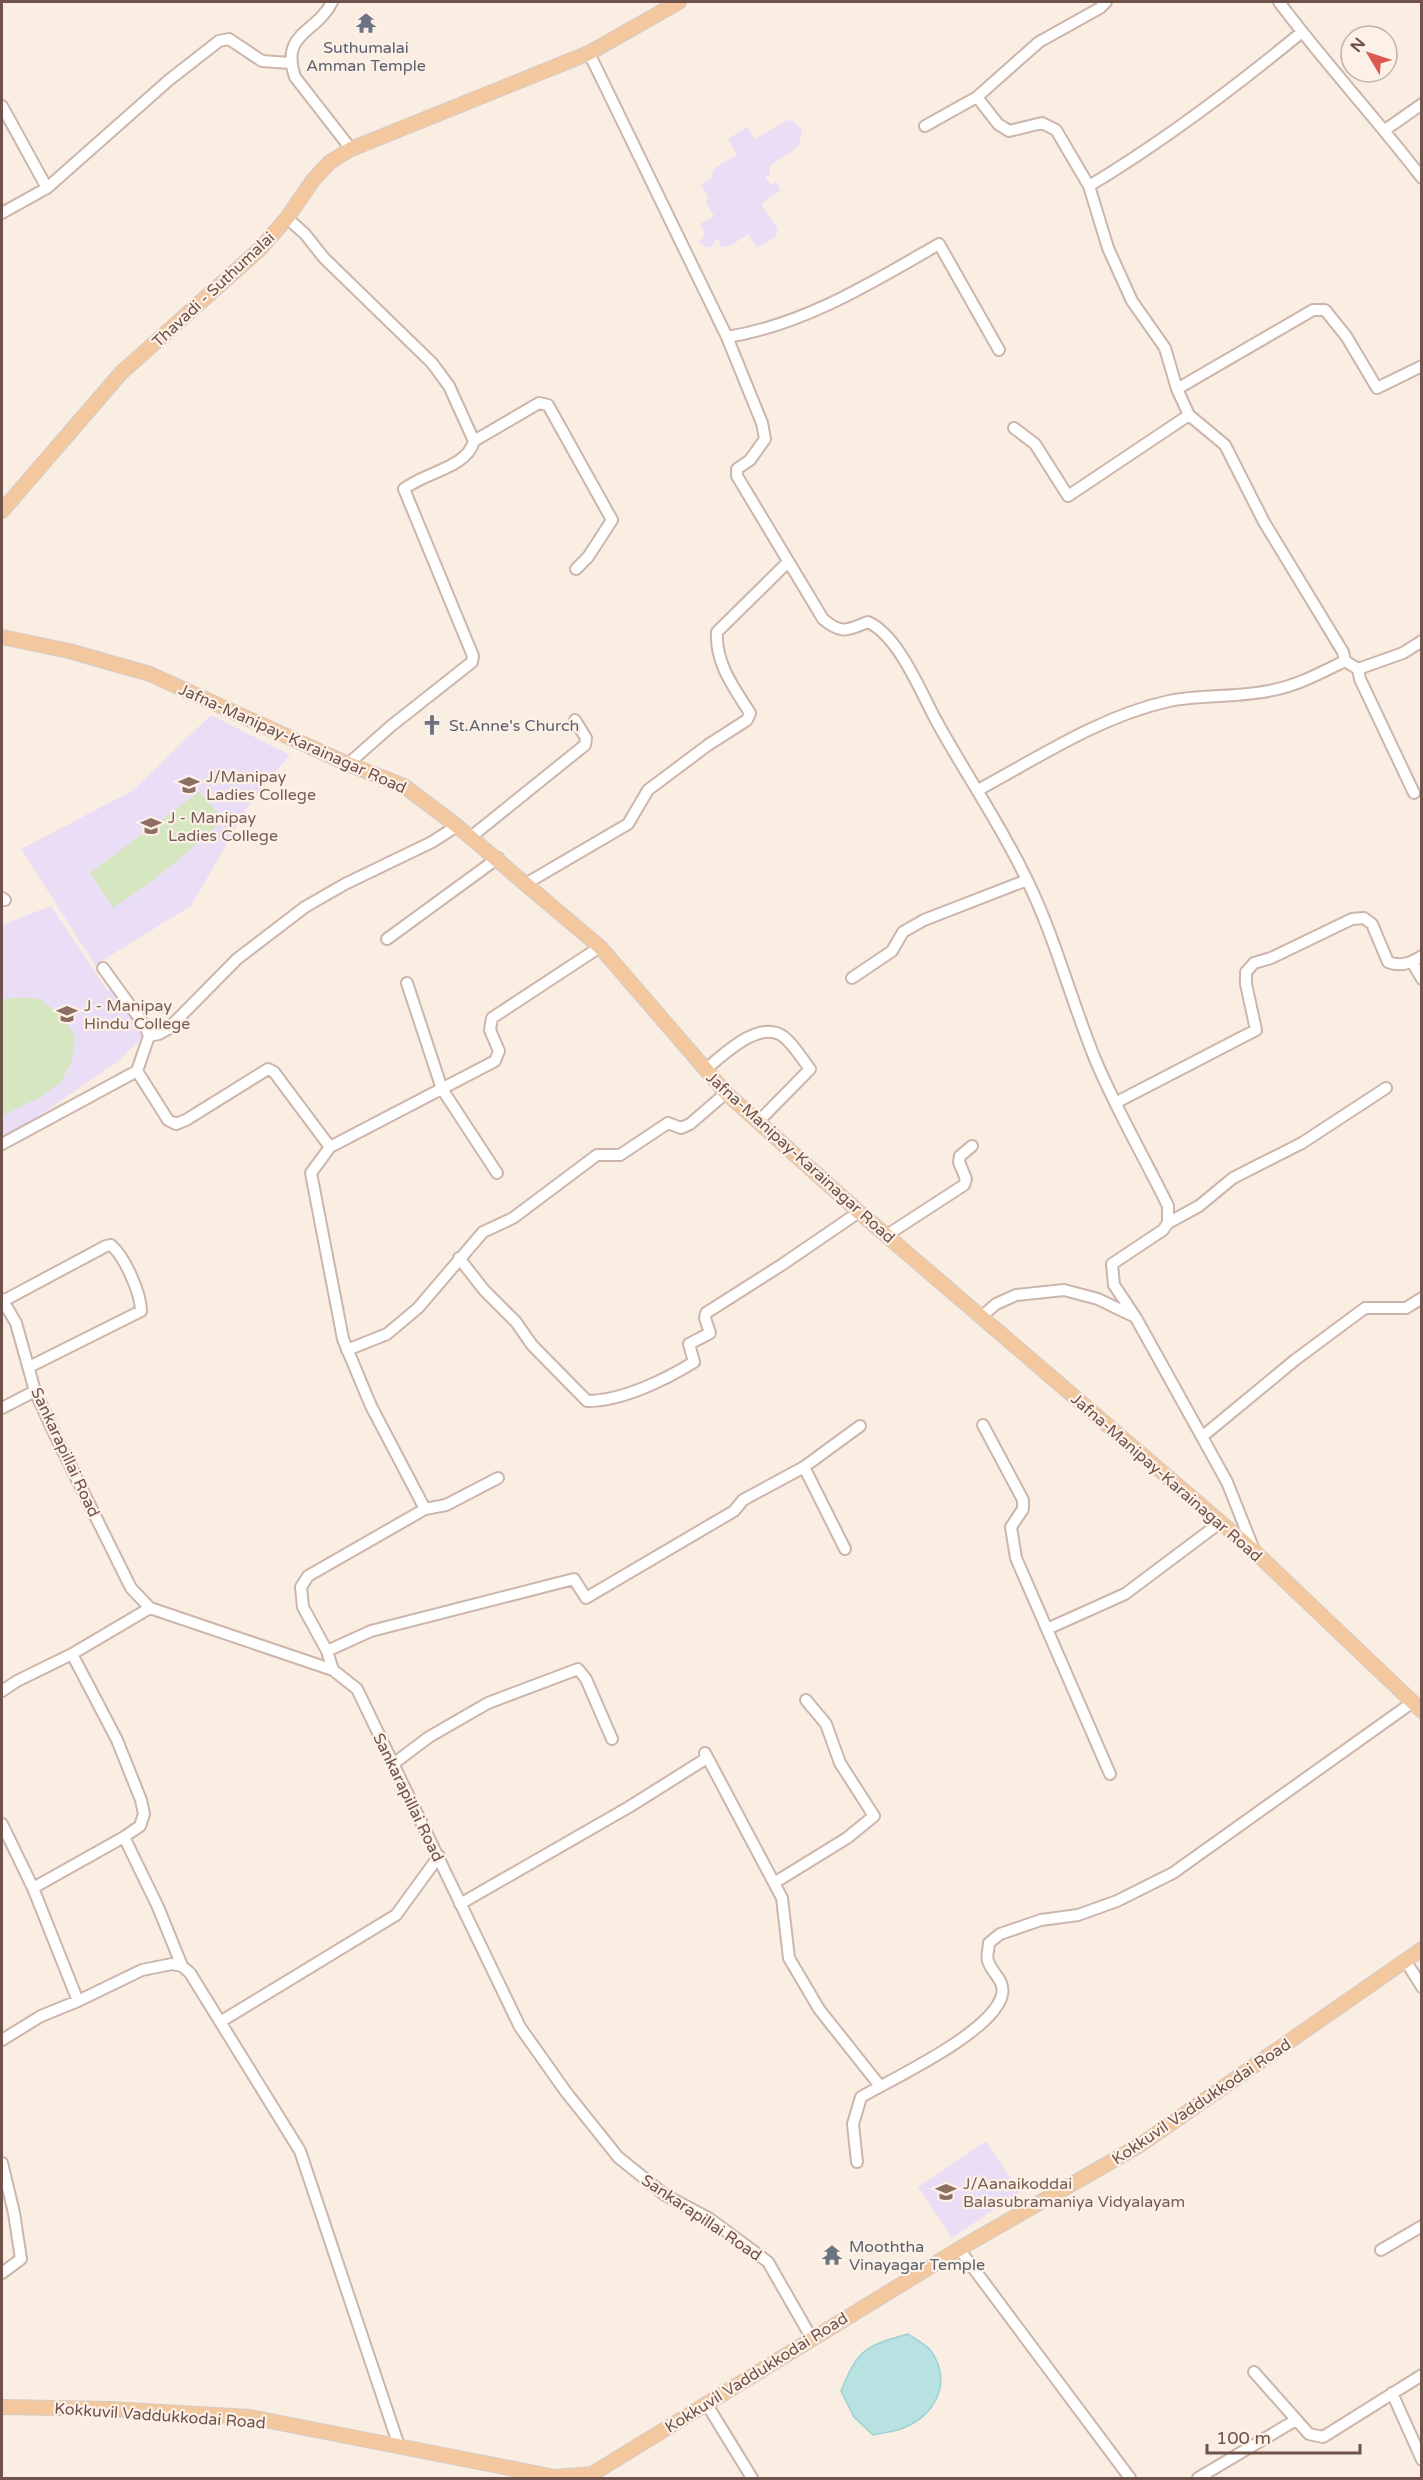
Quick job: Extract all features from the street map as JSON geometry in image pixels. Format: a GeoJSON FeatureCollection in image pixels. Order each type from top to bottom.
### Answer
{"type":"FeatureCollection","features":[{"type":"Feature","properties":{"kind":"main road","name":"Thavadi - Suthumalai"},"geometry":{"type":"LineString","coordinates":[[2,511],[122,373],[260,249],[287,218],[313,180],[330,162],[351,149],[589,53],[679,2]]}},
{"type":"Feature","properties":{"kind":"main road","name":"Jafna-Manipay-Karainagar Road"},"geometry":{"type":"LineString","coordinates":[[2,637],[69,651],[150,674],[348,764],[404,786],[472,836],[600,947],[726,1093],[859,1212],[1254,1551],[1417,1706]]}},
{"type":"Feature","properties":{"kind":"main road","name":"Kokkuvil Vaddukkodai Road"},"geometry":{"type":"LineString","coordinates":[[2,2407],[110,2409],[250,2417],[555,2476],[588,2476],[811,2337],[1140,2145],[1422,1949]]}},
{"type":"Feature","properties":{"kind":"street"},"geometry":{"type":"LineString","coordinates":[[332,2],[327,11],[293,44],[290,63],[295,76],[351,149]]}},
{"type":"Feature","properties":{"kind":"street"},"geometry":{"type":"LineString","coordinates":[[925,126],[977,97],[1039,42],[1100,8],[1106,2]]}},
{"type":"Feature","properties":{"kind":"street"},"geometry":{"type":"LineString","coordinates":[[1280,2],[1422,178]]}},
{"type":"Feature","properties":{"kind":"street"},"geometry":{"type":"LineString","coordinates":[[1089,186],[1140,155],[1259,67],[1302,32]]}},
{"type":"Feature","properties":{"kind":"street"},"geometry":{"type":"LineString","coordinates":[[2,213],[46,188],[169,80],[219,41],[229,39],[262,61],[290,63]]}},
{"type":"Feature","properties":{"kind":"street"},"geometry":{"type":"LineString","coordinates":[[589,53],[727,338],[762,423],[765,439],[750,460],[737,469],[737,476],[787,563],[823,619],[835,629],[849,629],[868,622],[879,627],[897,649],[1027,880],[1053,940],[1067,986],[1096,1060],[1168,1206],[1168,1223]]}},
{"type":"Feature","properties":{"kind":"street"},"geometry":{"type":"LineString","coordinates":[[977,97],[998,124],[1010,131],[1042,123],[1056,130],[1089,186],[1108,248],[1132,301],[1165,348],[1177,389],[1189,415],[1225,445],[1264,522],[1343,652],[1345,661],[1358,669],[1360,679],[1414,793]]}},
{"type":"Feature","properties":{"kind":"street"},"geometry":{"type":"LineString","coordinates":[[1385,130],[1422,104]]}},
{"type":"Feature","properties":{"kind":"street"},"geometry":{"type":"LineString","coordinates":[[2,106],[46,188]]}},
{"type":"Feature","properties":{"kind":"street"},"geometry":{"type":"LineString","coordinates":[[287,218],[305,234],[324,258],[432,363],[448,386],[474,441],[472,450],[457,463],[415,480],[404,489],[473,656],[472,662],[391,726],[348,764]]}},
{"type":"Feature","properties":{"kind":"street"},"geometry":{"type":"LineString","coordinates":[[727,338],[756,333],[855,293],[939,244],[999,350]]}},
{"type":"Feature","properties":{"kind":"street"},"geometry":{"type":"LineString","coordinates":[[1177,389],[1313,310],[1325,310],[1346,336],[1377,388],[1422,366]]}},
{"type":"Feature","properties":{"kind":"street"},"geometry":{"type":"LineString","coordinates":[[474,441],[538,403],[548,405],[612,520],[588,557],[576,569]]}},
{"type":"Feature","properties":{"kind":"street"},"geometry":{"type":"LineString","coordinates":[[1014,428],[1035,444],[1068,496],[1189,415]]}},
{"type":"Feature","properties":{"kind":"street"},"geometry":{"type":"LineString","coordinates":[[526,883],[628,824],[648,790],[708,745],[747,720],[750,713],[728,678],[716,650],[717,632],[787,563]]}},
{"type":"Feature","properties":{"kind":"street"},"geometry":{"type":"LineString","coordinates":[[1358,669],[1403,653],[1422,641]]}},
{"type":"Feature","properties":{"kind":"street"},"geometry":{"type":"LineString","coordinates":[[978,790],[1124,714],[1170,701],[1272,691],[1304,681],[1345,661]]}},
{"type":"Feature","properties":{"kind":"street"},"geometry":{"type":"LineString","coordinates":[[472,836],[585,745],[586,738],[575,720]]}},
{"type":"Feature","properties":{"kind":"street"},"geometry":{"type":"LineString","coordinates":[[148,1036],[168,1029],[237,959],[305,908],[345,884],[432,842],[458,826]]}},
{"type":"Feature","properties":{"kind":"street"},"geometry":{"type":"LineString","coordinates":[[387,939],[498,858]]}},
{"type":"Feature","properties":{"kind":"street"},"geometry":{"type":"LineString","coordinates":[[852,978],[892,951],[903,932],[917,924],[1027,880]]}},
{"type":"Feature","properties":{"kind":"street"},"geometry":{"type":"LineString","coordinates":[[1117,1102],[1256,1030],[1246,984],[1246,972],[1254,963],[1271,958],[1352,919],[1364,918],[1372,924],[1388,962],[1396,966],[1417,959],[1422,978]]}},
{"type":"Feature","properties":{"kind":"street"},"geometry":{"type":"LineString","coordinates":[[425,1509],[371,1406],[343,1340],[311,1173],[330,1147],[495,1061],[499,1051],[490,1029],[492,1018],[600,947]]}},
{"type":"Feature","properties":{"kind":"street"},"geometry":{"type":"LineString","coordinates":[[2,1144],[136,1071],[148,1036],[145,1026],[103,968]]}},
{"type":"Feature","properties":{"kind":"street"},"geometry":{"type":"LineString","coordinates":[[407,983],[442,1089],[497,1173]]}},
{"type":"Feature","properties":{"kind":"street"},"geometry":{"type":"LineString","coordinates":[[705,1070],[729,1050],[758,1032],[771,1030],[784,1037],[810,1069],[758,1122]]}},
{"type":"Feature","properties":{"kind":"street"},"geometry":{"type":"LineString","coordinates":[[136,1071],[168,1120],[176,1124],[205,1110],[268,1070],[274,1072],[330,1147]]}},
{"type":"Feature","properties":{"kind":"street"},"geometry":{"type":"LineString","coordinates":[[1254,1551],[1227,1482],[1203,1436],[1136,1318],[1114,1285],[1112,1264],[1163,1230],[1168,1223],[1199,1206],[1233,1178],[1302,1143],[1386,1088]]}},
{"type":"Feature","properties":{"kind":"street"},"geometry":{"type":"LineString","coordinates":[[347,1350],[387,1334],[418,1308],[483,1233],[513,1218],[597,1155],[620,1155],[668,1122],[681,1128],[690,1124],[726,1093]]}},
{"type":"Feature","properties":{"kind":"street"},"geometry":{"type":"LineString","coordinates":[[887,1235],[964,1185],[966,1179],[959,1162],[960,1156],[972,1146]]}},
{"type":"Feature","properties":{"kind":"street"},"geometry":{"type":"LineString","coordinates":[[459,1258],[484,1290],[516,1322],[532,1345],[587,1401],[604,1401],[670,1377],[694,1362],[689,1344],[710,1334],[705,1318],[706,1313],[859,1212]]}},
{"type":"Feature","properties":{"kind":"street"},"geometry":{"type":"LineString","coordinates":[[2,1300],[106,1246],[111,1245],[117,1251],[130,1274],[141,1311],[29,1366]]}},
{"type":"Feature","properties":{"kind":"street"},"geometry":{"type":"LineString","coordinates":[[981,1317],[996,1304],[1016,1296],[1064,1290],[1098,1299],[1136,1318]]}},
{"type":"Feature","properties":{"kind":"street"},"geometry":{"type":"LineString","coordinates":[[1203,1436],[1295,1360],[1365,1308],[1406,1308],[1422,1298]]}},
{"type":"Feature","properties":{"kind":"street","name":"Sankarapillai Road"},"geometry":{"type":"LineString","coordinates":[[2,1300],[15,1323],[35,1391],[131,1588],[150,1608],[333,1670],[357,1689],[520,2028],[566,2092],[618,2157],[665,2195],[710,2220],[768,2262],[811,2337]]}},
{"type":"Feature","properties":{"kind":"street"},"geometry":{"type":"LineString","coordinates":[[2,1408],[35,1391]]}},
{"type":"Feature","properties":{"kind":"street"},"geometry":{"type":"LineString","coordinates":[[983,1425],[1023,1500],[1023,1509],[1011,1527],[1016,1558],[1110,1774]]}},
{"type":"Feature","properties":{"kind":"street"},"geometry":{"type":"LineString","coordinates":[[327,1651],[371,1631],[574,1579],[586,1598],[734,1511],[744,1500],[804,1467],[860,1426]]}},
{"type":"Feature","properties":{"kind":"street"},"geometry":{"type":"LineString","coordinates":[[804,1467],[845,1549]]}},
{"type":"Feature","properties":{"kind":"street"},"geometry":{"type":"LineString","coordinates":[[333,1670],[327,1651],[303,1607],[301,1587],[308,1576],[425,1509],[446,1505],[498,1478]]}},
{"type":"Feature","properties":{"kind":"street"},"geometry":{"type":"LineString","coordinates":[[1047,1629],[1125,1594],[1221,1522]]}},
{"type":"Feature","properties":{"kind":"street"},"geometry":{"type":"LineString","coordinates":[[2,1691],[17,1681],[72,1654],[150,1608]]}},
{"type":"Feature","properties":{"kind":"street"},"geometry":{"type":"LineString","coordinates":[[33,1888],[124,1837],[140,1826],[144,1814],[141,1800],[117,1740],[72,1654]]}},
{"type":"Feature","properties":{"kind":"street"},"geometry":{"type":"LineString","coordinates":[[393,1764],[429,1737],[488,1703],[578,1669],[586,1679],[612,1739]]}},
{"type":"Feature","properties":{"kind":"street"},"geometry":{"type":"LineString","coordinates":[[774,1883],[847,1838],[874,1816],[840,1763],[826,1724],[806,1700]]}},
{"type":"Feature","properties":{"kind":"street"},"geometry":{"type":"LineString","coordinates":[[856,2162],[853,2124],[861,2097],[971,2034],[997,2007],[1002,1993],[1001,1980],[988,1961],[989,1943],[1000,1934],[1041,1920],[1078,1916],[1173,1873],[1417,1706]]}},
{"type":"Feature","properties":{"kind":"street"},"geometry":{"type":"LineString","coordinates":[[460,1904],[629,1807],[706,1755],[782,1898],[789,1958],[819,2009],[880,2086]]}},
{"type":"Feature","properties":{"kind":"street"},"geometry":{"type":"LineString","coordinates":[[2,1824],[33,1888],[78,2001]]}},
{"type":"Feature","properties":{"kind":"street"},"geometry":{"type":"LineString","coordinates":[[124,1837],[158,1907],[182,1966],[190,1973],[300,2151],[399,2446]]}},
{"type":"Feature","properties":{"kind":"street"},"geometry":{"type":"LineString","coordinates":[[220,2022],[396,1915],[439,1856]]}},
{"type":"Feature","properties":{"kind":"street"},"geometry":{"type":"LineString","coordinates":[[1405,1960],[1422,1987]]}},
{"type":"Feature","properties":{"kind":"street"},"geometry":{"type":"LineString","coordinates":[[2,2040],[41,2016],[142,1970],[172,1964],[182,1966]]}},
{"type":"Feature","properties":{"kind":"street"},"geometry":{"type":"LineString","coordinates":[[2,2163],[14,2213],[21,2259],[2,2273]]}},
{"type":"Feature","properties":{"kind":"street"},"geometry":{"type":"LineString","coordinates":[[1381,2250],[1422,2226]]}},
{"type":"Feature","properties":{"kind":"street"},"geometry":{"type":"LineString","coordinates":[[959,2249],[1130,2478]]}},
{"type":"Feature","properties":{"kind":"street"},"geometry":{"type":"LineString","coordinates":[[1254,2372],[1309,2434],[1323,2437],[1422,2375]]}},
{"type":"Feature","properties":{"kind":"street"},"geometry":{"type":"LineString","coordinates":[[1392,2392],[1422,2460]]}},
{"type":"Feature","properties":{"kind":"street"},"geometry":{"type":"LineString","coordinates":[[706,2403],[752,2478]]}},
{"type":"Feature","properties":{"kind":"street"},"geometry":{"type":"LineString","coordinates":[[1198,2478],[1296,2420]]}},
{"type":"Feature","properties":{"kind":"shaded area"},"geometry":{"type":"Polygon","coordinates":[[[787,120],[793,121],[802,130],[799,146],[770,166],[770,174],[765,177],[771,185],[776,181],[781,190],[761,204],[778,229],[775,237],[757,248],[748,234],[730,246],[720,247],[719,240],[716,240],[710,248],[704,246],[699,242],[705,234],[700,224],[714,216],[706,202],[708,197],[701,185],[712,178],[711,174],[715,172],[713,169],[737,155],[728,139],[747,127],[755,139],[787,120]]]}},
{"type":"Feature","properties":{"kind":"shaded area","name":"J - Manipay Ladies College"},"geometry":{"type":"Polygon","coordinates":[[[211,715],[290,755],[250,803],[191,906],[95,965],[21,849],[132,791],[211,715]]]}},
{"type":"Feature","properties":{"kind":"shaded area","name":"J - Manipay Hindu College"},"geometry":{"type":"Polygon","coordinates":[[[51,906],[107,990],[119,993],[146,1034],[117,1062],[2,1141],[2,925],[51,906]]]}},
{"type":"Feature","properties":{"kind":"shaded area"},"geometry":{"type":"Polygon","coordinates":[[[986,2141],[1020,2192],[952,2238],[918,2187],[986,2141]]]}},
{"type":"Feature","properties":{"kind":"green space"},"geometry":{"type":"Polygon","coordinates":[[[199,792],[223,819],[171,866],[113,908],[90,873],[199,792]]]}},
{"type":"Feature","properties":{"kind":"green space"},"geometry":{"type":"Polygon","coordinates":[[[37,998],[63,1015],[75,1037],[72,1061],[61,1082],[39,1098],[2,1116],[2,1000],[37,998]]]}},
{"type":"Feature","properties":{"kind":"water"},"geometry":{"type":"Polygon","coordinates":[[[908,2334],[929,2348],[937,2363],[940,2386],[937,2397],[923,2416],[913,2423],[898,2430],[873,2435],[854,2417],[841,2391],[852,2366],[864,2352],[881,2342],[908,2334]]]}},
{"type":"Feature","properties":{"kind":"place","name":"Suthumalai Amman Temple"},"geometry":{"type":"Point","coordinates":[366,23]}},
{"type":"Feature","properties":{"kind":"place","name":"St.Anne's Church"},"geometry":{"type":"Point","coordinates":[432,725]}},
{"type":"Feature","properties":{"kind":"place","name":"J/Manipay Ladies College"},"geometry":{"type":"Point","coordinates":[189,785]}},
{"type":"Feature","properties":{"kind":"place","name":"J - Manipay Ladies College"},"geometry":{"type":"Point","coordinates":[151,826]}},
{"type":"Feature","properties":{"kind":"place","name":"J - Manipay Hindu College"},"geometry":{"type":"Point","coordinates":[67,1014]}},
{"type":"Feature","properties":{"kind":"place","name":"J/Aanaikoddai Balasubramaniya Vidyalayam"},"geometry":{"type":"Point","coordinates":[946,2192]}},
{"type":"Feature","properties":{"kind":"place","name":"Mooththa Vinayagar Temple"},"geometry":{"type":"Point","coordinates":[832,2255]}}]}
